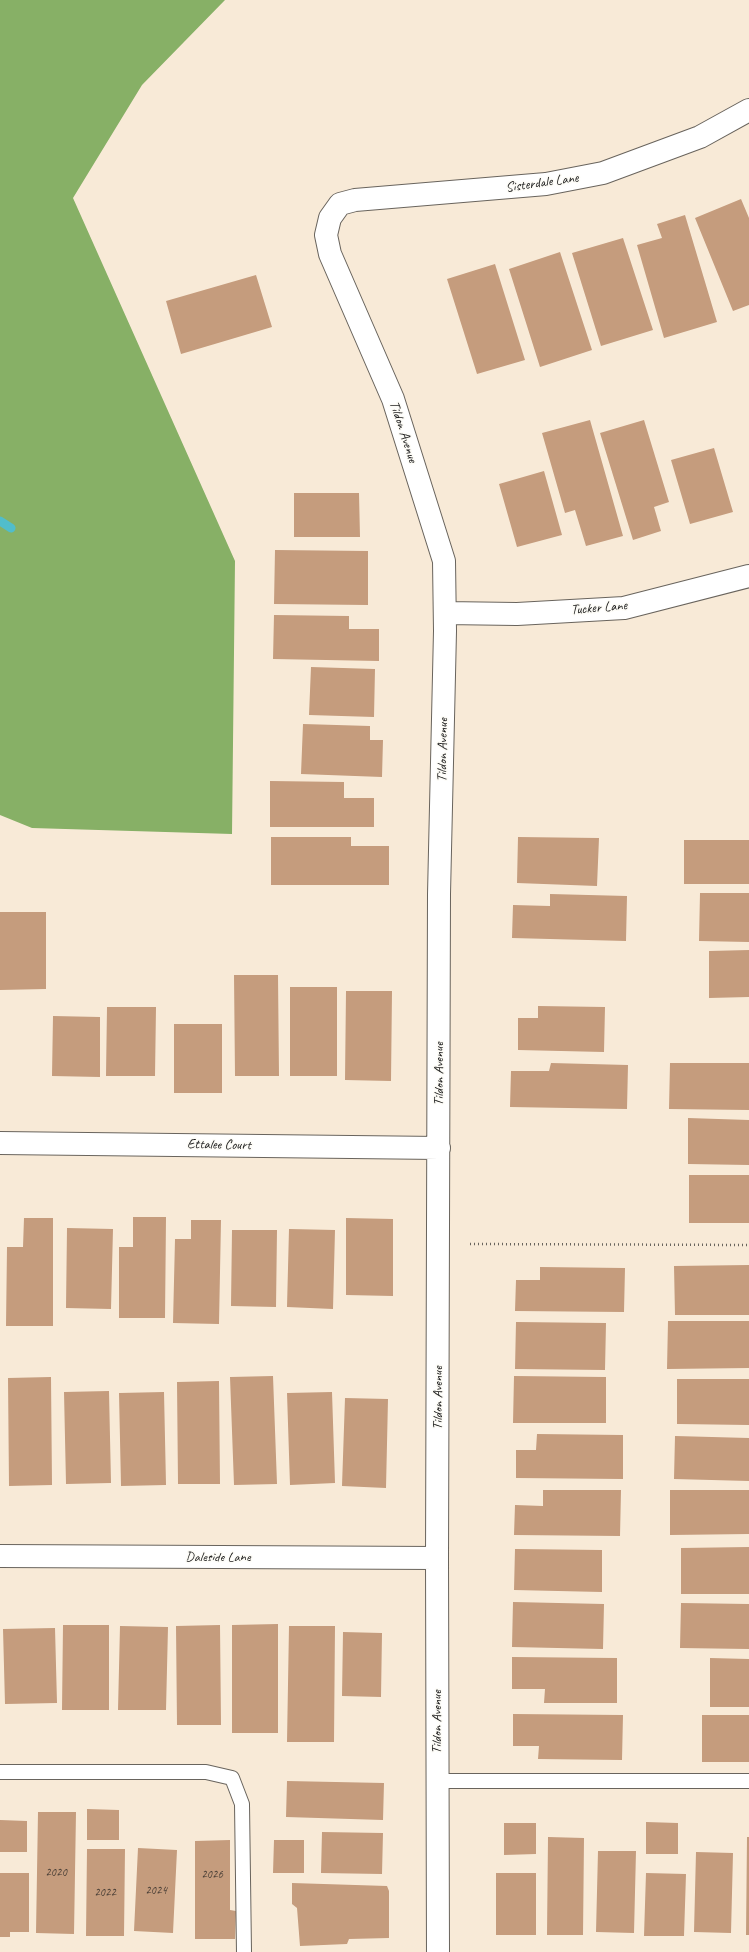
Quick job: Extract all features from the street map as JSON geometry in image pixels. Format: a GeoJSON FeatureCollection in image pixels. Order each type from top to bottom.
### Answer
{"type":"FeatureCollection","features":[{"type":"Feature","properties":{"kind":"street","name":"Sisterdale Lane"},"geometry":{"type":"LineString","coordinates":[[330,218],[340,204],[355,200],[546,184],[603,173],[700,137],[749,110]]}},
{"type":"Feature","properties":{"kind":"street","name":"Tildon Avenue"},"geometry":{"type":"LineString","coordinates":[[330,218],[326,235],[330,254],[393,399],[444,561],[445,613],[439,894],[437,1558],[438,1952]]}},
{"type":"Feature","properties":{"kind":"street","name":"Tucker Lane"},"geometry":{"type":"LineString","coordinates":[[445,613],[517,614],[624,608],[749,576]]}},
{"type":"Feature","properties":{"kind":"street","name":"Ettalee Court"},"geometry":{"type":"LineString","coordinates":[[0,1142],[439,1148]]}},
{"type":"Feature","properties":{"kind":"street","name":"Daleside Lane"},"geometry":{"type":"LineString","coordinates":[[0,1556],[437,1558]]}},
{"type":"Feature","properties":{"kind":"lane"},"geometry":{"type":"LineString","coordinates":[[0,1772],[206,1772],[232,1778],[242,1804],[244,1952]]}},
{"type":"Feature","properties":{"kind":"lane"},"geometry":{"type":"LineString","coordinates":[[437,1781],[749,1781]]}},
{"type":"Feature","properties":{"kind":"path"},"geometry":{"type":"LineString","coordinates":[[470,1244],[749,1245]]}},
{"type":"Feature","properties":{"kind":"green space"},"geometry":{"type":"Polygon","coordinates":[[[0,0],[225,0],[142,85],[73,198],[235,561],[232,834],[32,828],[0,815],[0,0]]]}},
{"type":"Feature","properties":{"kind":"building"},"geometry":{"type":"Polygon","coordinates":[[[741,199],[749,218],[749,305],[733,311],[695,218],[741,199]]]}},
{"type":"Feature","properties":{"kind":"building"},"geometry":{"type":"Polygon","coordinates":[[[685,215],[717,322],[664,338],[637,245],[662,238],[657,224],[685,215]]]}},
{"type":"Feature","properties":{"kind":"building"},"geometry":{"type":"Polygon","coordinates":[[[623,238],[653,330],[601,346],[572,253],[623,238]]]}},
{"type":"Feature","properties":{"kind":"building"},"geometry":{"type":"Polygon","coordinates":[[[560,252],[592,350],[540,367],[509,269],[560,252]]]}},
{"type":"Feature","properties":{"kind":"building"},"geometry":{"type":"Polygon","coordinates":[[[495,264],[525,360],[477,374],[447,279],[495,264]]]}},
{"type":"Feature","properties":{"kind":"building"},"geometry":{"type":"Polygon","coordinates":[[[256,275],[272,327],[181,354],[166,301],[256,275]]]}},
{"type":"Feature","properties":{"kind":"building"},"geometry":{"type":"Polygon","coordinates":[[[590,420],[623,536],[586,546],[575,510],[565,513],[542,433],[590,420]]]}},
{"type":"Feature","properties":{"kind":"building"},"geometry":{"type":"Polygon","coordinates":[[[644,420],[669,502],[654,507],[661,531],[633,540],[600,433],[644,420]]]}},
{"type":"Feature","properties":{"kind":"building"},"geometry":{"type":"Polygon","coordinates":[[[714,448],[733,512],[690,524],[671,460],[714,448]]]}},
{"type":"Feature","properties":{"kind":"building"},"geometry":{"type":"Polygon","coordinates":[[[544,471],[562,535],[517,547],[499,484],[544,471]]]}},
{"type":"Feature","properties":{"kind":"building"},"geometry":{"type":"Polygon","coordinates":[[[294,493],[359,493],[360,537],[294,537],[294,493]]]}},
{"type":"Feature","properties":{"kind":"building"},"geometry":{"type":"Polygon","coordinates":[[[275,550],[368,551],[368,605],[274,604],[275,550]]]}},
{"type":"Feature","properties":{"kind":"building"},"geometry":{"type":"Polygon","coordinates":[[[274,615],[349,616],[349,629],[379,629],[379,661],[273,659],[274,615]]]}},
{"type":"Feature","properties":{"kind":"building"},"geometry":{"type":"Polygon","coordinates":[[[311,667],[375,669],[374,717],[309,715],[311,667]]]}},
{"type":"Feature","properties":{"kind":"building"},"geometry":{"type":"Polygon","coordinates":[[[303,724],[370,726],[370,740],[383,740],[382,777],[301,774],[303,724]]]}},
{"type":"Feature","properties":{"kind":"building"},"geometry":{"type":"Polygon","coordinates":[[[270,781],[344,782],[344,798],[374,798],[374,827],[270,827],[270,781]]]}},
{"type":"Feature","properties":{"kind":"building"},"geometry":{"type":"Polygon","coordinates":[[[271,837],[351,837],[351,846],[389,846],[389,885],[271,885],[271,837]]]}},
{"type":"Feature","properties":{"kind":"building"},"geometry":{"type":"Polygon","coordinates":[[[518,837],[599,838],[597,886],[517,883],[518,837]]]}},
{"type":"Feature","properties":{"kind":"building"},"geometry":{"type":"Polygon","coordinates":[[[684,840],[749,840],[749,884],[684,884],[684,840]]]}},
{"type":"Feature","properties":{"kind":"building"},"geometry":{"type":"Polygon","coordinates":[[[700,893],[749,893],[749,942],[699,941],[700,893]]]}},
{"type":"Feature","properties":{"kind":"building"},"geometry":{"type":"Polygon","coordinates":[[[550,894],[627,896],[626,941],[512,938],[513,905],[550,906],[550,894]]]}},
{"type":"Feature","properties":{"kind":"building"},"geometry":{"type":"Polygon","coordinates":[[[0,912],[46,912],[46,989],[0,990],[0,912]]]}},
{"type":"Feature","properties":{"kind":"building"},"geometry":{"type":"Polygon","coordinates":[[[749,950],[749,997],[709,998],[709,951],[749,950]]]}},
{"type":"Feature","properties":{"kind":"building"},"geometry":{"type":"Polygon","coordinates":[[[234,975],[278,975],[279,1076],[235,1076],[234,975]]]}},
{"type":"Feature","properties":{"kind":"building"},"geometry":{"type":"Polygon","coordinates":[[[290,987],[337,987],[337,1076],[290,1076],[290,987]]]}},
{"type":"Feature","properties":{"kind":"building"},"geometry":{"type":"Polygon","coordinates":[[[346,991],[392,991],[391,1081],[345,1080],[346,991]]]}},
{"type":"Feature","properties":{"kind":"building"},"geometry":{"type":"Polygon","coordinates":[[[538,1006],[605,1007],[604,1052],[518,1050],[518,1018],[538,1018],[538,1006]]]}},
{"type":"Feature","properties":{"kind":"building"},"geometry":{"type":"Polygon","coordinates":[[[107,1007],[156,1007],[155,1076],[106,1076],[107,1007]]]}},
{"type":"Feature","properties":{"kind":"building"},"geometry":{"type":"Polygon","coordinates":[[[53,1016],[100,1017],[100,1077],[52,1076],[53,1016]]]}},
{"type":"Feature","properties":{"kind":"building"},"geometry":{"type":"Polygon","coordinates":[[[174,1024],[222,1024],[222,1093],[174,1093],[174,1024]]]}},
{"type":"Feature","properties":{"kind":"building"},"geometry":{"type":"Polygon","coordinates":[[[551,1063],[628,1065],[627,1109],[510,1107],[511,1071],[549,1071],[551,1063]]]}},
{"type":"Feature","properties":{"kind":"building"},"geometry":{"type":"Polygon","coordinates":[[[670,1063],[749,1063],[749,1110],[669,1109],[670,1063]]]}},
{"type":"Feature","properties":{"kind":"building"},"geometry":{"type":"Polygon","coordinates":[[[688,1118],[749,1120],[749,1165],[688,1164],[688,1118]]]}},
{"type":"Feature","properties":{"kind":"building"},"geometry":{"type":"Polygon","coordinates":[[[689,1175],[749,1175],[749,1223],[689,1223],[689,1175]]]}},
{"type":"Feature","properties":{"kind":"building"},"geometry":{"type":"Polygon","coordinates":[[[133,1217],[166,1217],[165,1318],[119,1318],[119,1247],[133,1247],[133,1217]]]}},
{"type":"Feature","properties":{"kind":"building"},"geometry":{"type":"Polygon","coordinates":[[[24,1218],[53,1218],[53,1326],[6,1326],[7,1247],[23,1247],[24,1218]]]}},
{"type":"Feature","properties":{"kind":"building"},"geometry":{"type":"Polygon","coordinates":[[[346,1218],[393,1219],[393,1296],[346,1295],[346,1218]]]}},
{"type":"Feature","properties":{"kind":"building"},"geometry":{"type":"Polygon","coordinates":[[[191,1220],[221,1220],[219,1324],[173,1323],[175,1239],[191,1239],[191,1220]]]}},
{"type":"Feature","properties":{"kind":"building"},"geometry":{"type":"Polygon","coordinates":[[[67,1228],[113,1229],[111,1309],[66,1308],[67,1228]]]}},
{"type":"Feature","properties":{"kind":"building"},"geometry":{"type":"Polygon","coordinates":[[[289,1229],[335,1230],[333,1309],[287,1307],[289,1229]]]}},
{"type":"Feature","properties":{"kind":"building"},"geometry":{"type":"Polygon","coordinates":[[[232,1230],[277,1230],[276,1307],[231,1306],[232,1230]]]}},
{"type":"Feature","properties":{"kind":"building"},"geometry":{"type":"Polygon","coordinates":[[[749,1265],[749,1315],[675,1315],[674,1266],[749,1265]]]}},
{"type":"Feature","properties":{"kind":"building"},"geometry":{"type":"Polygon","coordinates":[[[540,1267],[625,1268],[624,1312],[515,1311],[516,1280],[540,1280],[540,1267]]]}},
{"type":"Feature","properties":{"kind":"building"},"geometry":{"type":"Polygon","coordinates":[[[668,1321],[749,1321],[749,1368],[667,1369],[668,1321]]]}},
{"type":"Feature","properties":{"kind":"building"},"geometry":{"type":"Polygon","coordinates":[[[516,1322],[606,1323],[605,1370],[515,1369],[516,1322]]]}},
{"type":"Feature","properties":{"kind":"building"},"geometry":{"type":"Polygon","coordinates":[[[273,1376],[277,1484],[234,1485],[230,1377],[273,1376]]]}},
{"type":"Feature","properties":{"kind":"building"},"geometry":{"type":"Polygon","coordinates":[[[514,1376],[606,1377],[606,1423],[513,1423],[514,1376]]]}},
{"type":"Feature","properties":{"kind":"building"},"geometry":{"type":"Polygon","coordinates":[[[51,1377],[52,1485],[9,1486],[8,1378],[51,1377]]]}},
{"type":"Feature","properties":{"kind":"building"},"geometry":{"type":"Polygon","coordinates":[[[677,1379],[749,1379],[749,1425],[677,1424],[677,1379]]]}},
{"type":"Feature","properties":{"kind":"building"},"geometry":{"type":"Polygon","coordinates":[[[219,1381],[220,1484],[178,1484],[177,1382],[219,1381]]]}},
{"type":"Feature","properties":{"kind":"building"},"geometry":{"type":"Polygon","coordinates":[[[109,1391],[111,1483],[66,1484],[64,1392],[109,1391]]]}},
{"type":"Feature","properties":{"kind":"building"},"geometry":{"type":"Polygon","coordinates":[[[164,1392],[166,1485],[121,1486],[119,1393],[164,1392]]]}},
{"type":"Feature","properties":{"kind":"building"},"geometry":{"type":"Polygon","coordinates":[[[332,1392],[335,1483],[290,1485],[287,1393],[332,1392]]]}},
{"type":"Feature","properties":{"kind":"building"},"geometry":{"type":"Polygon","coordinates":[[[345,1398],[388,1399],[386,1488],[342,1486],[345,1398]]]}},
{"type":"Feature","properties":{"kind":"building"},"geometry":{"type":"Polygon","coordinates":[[[537,1434],[623,1435],[623,1479],[516,1478],[516,1450],[536,1450],[537,1434]]]}},
{"type":"Feature","properties":{"kind":"building"},"geometry":{"type":"Polygon","coordinates":[[[675,1436],[749,1438],[749,1481],[674,1479],[675,1436]]]}},
{"type":"Feature","properties":{"kind":"building"},"geometry":{"type":"Polygon","coordinates":[[[543,1490],[621,1490],[620,1536],[514,1535],[515,1505],[543,1506],[543,1490]]]}},
{"type":"Feature","properties":{"kind":"building"},"geometry":{"type":"Polygon","coordinates":[[[670,1490],[749,1490],[749,1534],[670,1535],[670,1490]]]}},
{"type":"Feature","properties":{"kind":"building"},"geometry":{"type":"Polygon","coordinates":[[[749,1547],[749,1594],[681,1594],[681,1548],[749,1547]]]}},
{"type":"Feature","properties":{"kind":"building"},"geometry":{"type":"Polygon","coordinates":[[[515,1549],[602,1550],[602,1592],[514,1590],[515,1549]]]}},
{"type":"Feature","properties":{"kind":"building"},"geometry":{"type":"Polygon","coordinates":[[[513,1602],[604,1604],[603,1649],[512,1647],[513,1602]]]}},
{"type":"Feature","properties":{"kind":"building"},"geometry":{"type":"Polygon","coordinates":[[[681,1603],[749,1604],[749,1649],[680,1648],[681,1603]]]}},
{"type":"Feature","properties":{"kind":"building"},"geometry":{"type":"Polygon","coordinates":[[[278,1624],[278,1733],[232,1733],[232,1625],[278,1624]]]}},
{"type":"Feature","properties":{"kind":"building"},"geometry":{"type":"Polygon","coordinates":[[[63,1625],[109,1625],[109,1710],[62,1710],[63,1625]]]}},
{"type":"Feature","properties":{"kind":"building"},"geometry":{"type":"Polygon","coordinates":[[[220,1625],[221,1725],[177,1725],[176,1626],[220,1625]]]}},
{"type":"Feature","properties":{"kind":"building"},"geometry":{"type":"Polygon","coordinates":[[[120,1626],[168,1627],[166,1710],[118,1710],[120,1626]]]}},
{"type":"Feature","properties":{"kind":"building"},"geometry":{"type":"Polygon","coordinates":[[[289,1626],[335,1626],[334,1742],[287,1742],[289,1626]]]}},
{"type":"Feature","properties":{"kind":"building"},"geometry":{"type":"Polygon","coordinates":[[[55,1628],[57,1703],[5,1704],[3,1629],[55,1628]]]}},
{"type":"Feature","properties":{"kind":"building"},"geometry":{"type":"Polygon","coordinates":[[[343,1632],[382,1633],[381,1697],[342,1696],[343,1632]]]}},
{"type":"Feature","properties":{"kind":"building"},"geometry":{"type":"Polygon","coordinates":[[[512,1657],[617,1658],[617,1703],[544,1703],[545,1689],[512,1689],[512,1657]]]}},
{"type":"Feature","properties":{"kind":"building"},"geometry":{"type":"Polygon","coordinates":[[[710,1658],[749,1659],[749,1707],[710,1707],[710,1658]]]}},
{"type":"Feature","properties":{"kind":"building"},"geometry":{"type":"Polygon","coordinates":[[[513,1714],[623,1715],[622,1760],[538,1759],[539,1746],[513,1746],[513,1714]]]}},
{"type":"Feature","properties":{"kind":"building"},"geometry":{"type":"Polygon","coordinates":[[[702,1715],[749,1715],[749,1762],[702,1762],[702,1715]]]}},
{"type":"Feature","properties":{"kind":"building"},"geometry":{"type":"Polygon","coordinates":[[[287,1781],[384,1783],[383,1820],[286,1817],[287,1781]]]}},
{"type":"Feature","properties":{"kind":"building"},"geometry":{"type":"Polygon","coordinates":[[[87,1809],[119,1810],[119,1840],[87,1840],[87,1809]]]}},
{"type":"Feature","properties":{"kind":"building"},"geometry":{"type":"Polygon","coordinates":[[[38,1812],[76,1812],[74,1934],[36,1933],[38,1812]]]}},
{"type":"Feature","properties":{"kind":"building"},"geometry":{"type":"Polygon","coordinates":[[[0,1820],[27,1821],[27,1852],[0,1852],[0,1820]]]}},
{"type":"Feature","properties":{"kind":"building"},"geometry":{"type":"Polygon","coordinates":[[[646,1822],[678,1823],[678,1854],[646,1854],[646,1822]]]}},
{"type":"Feature","properties":{"kind":"building"},"geometry":{"type":"Polygon","coordinates":[[[504,1823],[536,1823],[536,1854],[504,1855],[504,1823]]]}},
{"type":"Feature","properties":{"kind":"building"},"geometry":{"type":"Polygon","coordinates":[[[322,1832],[383,1833],[382,1874],[321,1873],[322,1832]]]}},
{"type":"Feature","properties":{"kind":"building"},"geometry":{"type":"Polygon","coordinates":[[[548,1837],[584,1838],[583,1935],[547,1935],[548,1837]]]}},
{"type":"Feature","properties":{"kind":"building"},"geometry":{"type":"Polygon","coordinates":[[[747,1837],[749,1837],[749,1935],[746,1935],[747,1837]]]}},
{"type":"Feature","properties":{"kind":"building"},"geometry":{"type":"Polygon","coordinates":[[[230,1840],[230,1910],[236,1911],[235,1939],[195,1939],[195,1841],[230,1840]]]}},
{"type":"Feature","properties":{"kind":"building"},"geometry":{"type":"Polygon","coordinates":[[[274,1840],[304,1840],[304,1873],[273,1873],[274,1840]]]}},
{"type":"Feature","properties":{"kind":"building"},"geometry":{"type":"Polygon","coordinates":[[[138,1848],[177,1850],[173,1933],[134,1931],[138,1848]]]}},
{"type":"Feature","properties":{"kind":"building"},"geometry":{"type":"Polygon","coordinates":[[[87,1849],[125,1849],[124,1936],[86,1936],[87,1849]]]}},
{"type":"Feature","properties":{"kind":"building"},"geometry":{"type":"Polygon","coordinates":[[[598,1851],[636,1851],[634,1933],[596,1932],[598,1851]]]}},
{"type":"Feature","properties":{"kind":"building"},"geometry":{"type":"Polygon","coordinates":[[[696,1852],[733,1853],[731,1933],[694,1932],[696,1852]]]}},
{"type":"Feature","properties":{"kind":"building"},"geometry":{"type":"Polygon","coordinates":[[[0,1873],[29,1873],[29,1932],[10,1932],[10,1937],[0,1937],[0,1873]]]}},
{"type":"Feature","properties":{"kind":"building"},"geometry":{"type":"Polygon","coordinates":[[[496,1873],[536,1873],[536,1935],[496,1935],[496,1873]]]}},
{"type":"Feature","properties":{"kind":"building"},"geometry":{"type":"Polygon","coordinates":[[[646,1873],[686,1874],[684,1936],[644,1936],[646,1873]]]}},
{"type":"Feature","properties":{"kind":"building"},"geometry":{"type":"Polygon","coordinates":[[[292,1883],[387,1886],[389,1891],[389,1938],[349,1939],[347,1944],[300,1946],[297,1908],[292,1904],[292,1883]]]}},
{"type":"Feature","properties":{"kind":"waterway"},"geometry":{"type":"LineString","coordinates":[[0,521],[11,528]]}}]}
